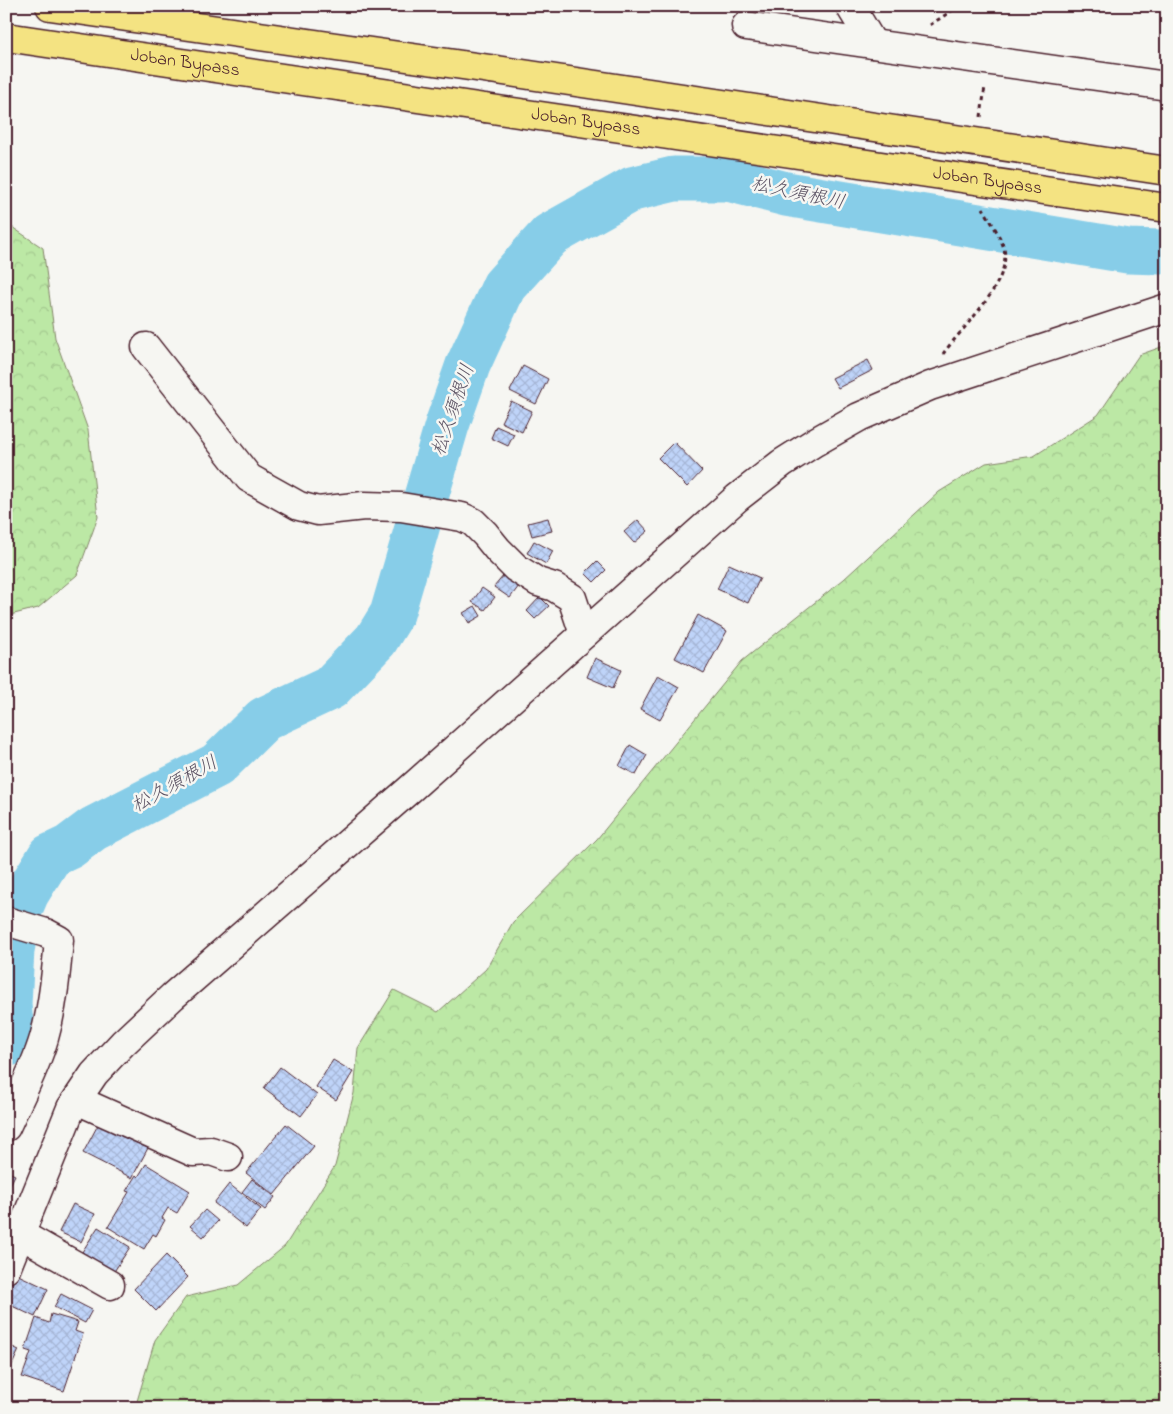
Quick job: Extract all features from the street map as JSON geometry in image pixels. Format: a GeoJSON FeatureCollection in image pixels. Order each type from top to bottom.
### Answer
{"type":"FeatureCollection","features":[{"type":"Feature","properties":{"kind":"highway","name":"Joban Bypass"},"geometry":{"type":"LineString","coordinates":[[50,6],[490,69],[1167,171]]}},
{"type":"Feature","properties":{"kind":"highway","name":"Joban Bypass"},"geometry":{"type":"LineString","coordinates":[[6,37],[1167,208]]}},
{"type":"Feature","properties":{"kind":"street"},"geometry":{"type":"LineString","coordinates":[[850,6],[873,44]]}},
{"type":"Feature","properties":{"kind":"street"},"geometry":{"type":"LineString","coordinates":[[746,26],[1167,86]]}},
{"type":"Feature","properties":{"kind":"street"},"geometry":{"type":"LineString","coordinates":[[110,1285],[11,1251],[71,1108],[94,1074],[123,1043],[173,996],[402,796],[737,498],[782,463],[859,417],[937,384],[1167,308]]}},
{"type":"Feature","properties":{"kind":"street"},"geometry":{"type":"LineString","coordinates":[[146,347],[249,478],[299,506],[318,511],[364,506],[401,507],[462,517],[473,522],[516,568],[538,582],[554,587],[572,598],[584,634]]}},
{"type":"Feature","properties":{"kind":"street"},"geometry":{"type":"LineString","coordinates":[[6,921],[46,933],[59,940],[53,998],[44,1038],[33,1070],[6,1126]]}},
{"type":"Feature","properties":{"kind":"street"},"geometry":{"type":"LineString","coordinates":[[77,1100],[193,1152],[211,1151],[228,1157]]}},
{"type":"Feature","properties":{"kind":"path"},"geometry":{"type":"LineString","coordinates":[[280,6],[284,14]]}},
{"type":"Feature","properties":{"kind":"path"},"geometry":{"type":"LineString","coordinates":[[981,119],[988,60]]}},
{"type":"Feature","properties":{"kind":"path"},"geometry":{"type":"LineString","coordinates":[[937,384],[938,361],[961,330],[982,308],[996,285],[1004,265],[1004,249],[982,205]]}},
{"type":"Feature","properties":{"kind":"green space"},"geometry":{"type":"Polygon","coordinates":[[[6,223],[43,248],[55,338],[88,430],[98,517],[77,575],[38,608],[6,616],[6,223]]]}},
{"type":"Feature","properties":{"kind":"green space"},"geometry":{"type":"Polygon","coordinates":[[[1167,345],[1167,1408],[135,1408],[155,1340],[186,1297],[238,1285],[285,1246],[335,1166],[354,1093],[358,1048],[394,990],[438,1012],[486,969],[513,922],[597,839],[742,661],[844,579],[939,492],[986,463],[1034,456],[1098,415],[1139,355],[1167,345]]]}},
{"type":"Feature","properties":{"kind":"building"},"geometry":{"type":"Polygon","coordinates":[[[868,360],[873,370],[838,388],[832,378],[868,360]]]}},
{"type":"Feature","properties":{"kind":"building"},"geometry":{"type":"Polygon","coordinates":[[[523,366],[548,379],[536,404],[510,391],[523,366]]]}},
{"type":"Feature","properties":{"kind":"building"},"geometry":{"type":"Polygon","coordinates":[[[511,401],[532,411],[522,432],[501,422],[511,401]]]}},
{"type":"Feature","properties":{"kind":"building"},"geometry":{"type":"Polygon","coordinates":[[[496,426],[514,434],[508,446],[491,438],[496,426]]]}},
{"type":"Feature","properties":{"kind":"building"},"geometry":{"type":"Polygon","coordinates":[[[674,442],[702,471],[687,487],[658,458],[674,442]]]}},
{"type":"Feature","properties":{"kind":"building"},"geometry":{"type":"Polygon","coordinates":[[[548,518],[552,531],[532,536],[528,523],[548,518]]]}},
{"type":"Feature","properties":{"kind":"building"},"geometry":{"type":"Polygon","coordinates":[[[638,520],[648,531],[634,543],[624,532],[638,520]]]}},
{"type":"Feature","properties":{"kind":"building"},"geometry":{"type":"Polygon","coordinates":[[[534,541],[553,551],[546,564],[527,553],[534,541]]]}},
{"type":"Feature","properties":{"kind":"building"},"geometry":{"type":"Polygon","coordinates":[[[597,561],[606,570],[594,582],[585,573],[597,561]]]}},
{"type":"Feature","properties":{"kind":"building"},"geometry":{"type":"Polygon","coordinates":[[[729,564],[760,578],[748,603],[717,589],[729,564]]]}},
{"type":"Feature","properties":{"kind":"building"},"geometry":{"type":"Polygon","coordinates":[[[504,575],[519,586],[510,598],[494,587],[504,575]]]}},
{"type":"Feature","properties":{"kind":"building"},"geometry":{"type":"Polygon","coordinates":[[[482,588],[495,597],[485,610],[472,602],[482,588]]]}},
{"type":"Feature","properties":{"kind":"building"},"geometry":{"type":"Polygon","coordinates":[[[540,597],[549,606],[535,619],[527,611],[540,597]]]}},
{"type":"Feature","properties":{"kind":"building"},"geometry":{"type":"Polygon","coordinates":[[[475,606],[481,616],[469,623],[463,613],[475,606]]]}},
{"type":"Feature","properties":{"kind":"building"},"geometry":{"type":"Polygon","coordinates":[[[698,615],[727,631],[704,673],[675,658],[698,615]]]}},
{"type":"Feature","properties":{"kind":"building"},"geometry":{"type":"Polygon","coordinates":[[[595,658],[621,670],[613,688],[587,677],[595,658]]]}},
{"type":"Feature","properties":{"kind":"building"},"geometry":{"type":"Polygon","coordinates":[[[658,675],[679,687],[660,720],[640,709],[658,675]]]}},
{"type":"Feature","properties":{"kind":"building"},"geometry":{"type":"Polygon","coordinates":[[[630,745],[647,755],[636,775],[619,766],[630,745]]]}},
{"type":"Feature","properties":{"kind":"building"},"geometry":{"type":"Polygon","coordinates":[[[333,1060],[353,1072],[336,1100],[316,1087],[333,1060]]]}},
{"type":"Feature","properties":{"kind":"building"},"geometry":{"type":"Polygon","coordinates":[[[280,1067],[317,1095],[301,1116],[264,1088],[280,1067]]]}},
{"type":"Feature","properties":{"kind":"building"},"geometry":{"type":"Polygon","coordinates":[[[99,1123],[148,1148],[132,1178],[83,1153],[99,1123]]]}},
{"type":"Feature","properties":{"kind":"building"},"geometry":{"type":"Polygon","coordinates":[[[286,1124],[314,1146],[274,1195],[246,1173],[286,1124]]]}},
{"type":"Feature","properties":{"kind":"building"},"geometry":{"type":"Polygon","coordinates":[[[146,1164],[190,1191],[177,1213],[168,1208],[162,1218],[165,1220],[156,1236],[153,1234],[144,1249],[108,1227],[129,1192],[126,1191],[146,1164]]]}},
{"type":"Feature","properties":{"kind":"building"},"geometry":{"type":"Polygon","coordinates":[[[6,1171],[15,1175],[10,1185],[6,1183],[6,1171]]]}},
{"type":"Feature","properties":{"kind":"building"},"geometry":{"type":"Polygon","coordinates":[[[252,1179],[275,1197],[265,1210],[242,1192],[252,1179]]]}},
{"type":"Feature","properties":{"kind":"building"},"geometry":{"type":"Polygon","coordinates":[[[229,1184],[261,1209],[246,1228],[214,1203],[229,1184]]]}},
{"type":"Feature","properties":{"kind":"building"},"geometry":{"type":"Polygon","coordinates":[[[73,1204],[95,1214],[81,1242],[59,1232],[73,1204]]]}},
{"type":"Feature","properties":{"kind":"building"},"geometry":{"type":"Polygon","coordinates":[[[205,1210],[218,1221],[203,1237],[190,1226],[205,1210]]]}},
{"type":"Feature","properties":{"kind":"building"},"geometry":{"type":"Polygon","coordinates":[[[98,1227],[130,1247],[113,1273],[82,1252],[98,1227]]]}},
{"type":"Feature","properties":{"kind":"building"},"geometry":{"type":"Polygon","coordinates":[[[166,1255],[188,1277],[156,1311],[134,1289],[166,1255]]]}},
{"type":"Feature","properties":{"kind":"building"},"geometry":{"type":"Polygon","coordinates":[[[14,1273],[48,1289],[35,1317],[6,1303],[6,1290],[14,1273]]]}},
{"type":"Feature","properties":{"kind":"building"},"geometry":{"type":"Polygon","coordinates":[[[61,1294],[92,1310],[85,1323],[54,1307],[61,1294]]]}},
{"type":"Feature","properties":{"kind":"building"},"geometry":{"type":"Polygon","coordinates":[[[51,1314],[78,1322],[75,1331],[83,1334],[64,1391],[22,1377],[31,1352],[25,1350],[36,1318],[49,1323],[51,1314]]]}},
{"type":"Feature","properties":{"kind":"building"},"geometry":{"type":"Polygon","coordinates":[[[6,1344],[19,1350],[6,1378],[6,1344]]]}},
{"type":"Feature","properties":{"kind":"building"},"geometry":{"type":"Polygon","coordinates":[[[6,1402],[25,1406],[24,1408],[6,1408],[6,1402]]]}},
{"type":"Feature","properties":{"kind":"waterway","name":"松久須根川"},"geometry":{"type":"LineString","coordinates":[[6,1045],[12,1034],[9,1004],[12,950],[19,912],[27,893],[50,856],[69,847],[93,829],[217,765],[264,719],[330,688],[376,640],[392,614],[447,425],[468,365],[504,286],[550,235],[632,189],[674,179],[728,179],[786,194],[1128,251],[1167,251]]}}]}
